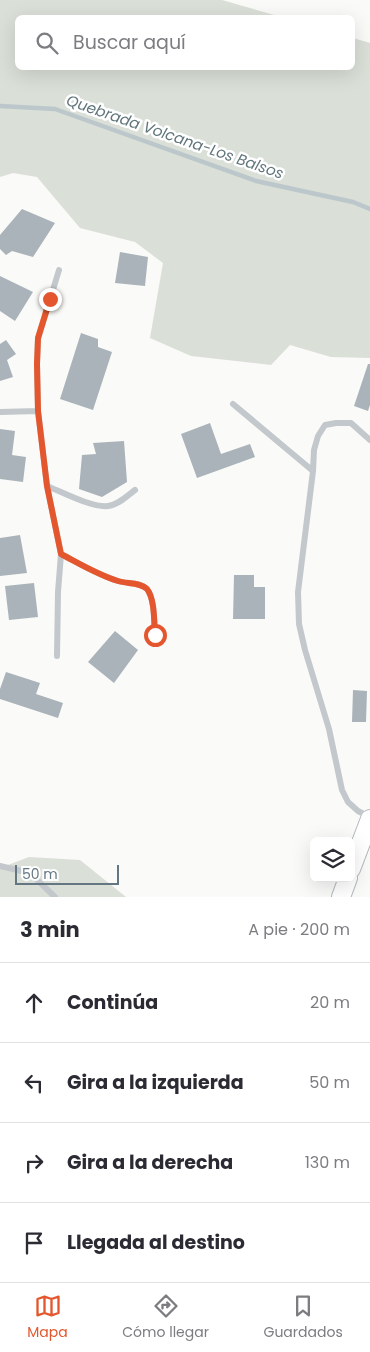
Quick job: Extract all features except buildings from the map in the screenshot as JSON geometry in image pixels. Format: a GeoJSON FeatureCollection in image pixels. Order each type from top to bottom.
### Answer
{"type":"FeatureCollection","features":[{"type":"Feature","properties":{"kind":"main road"},"geometry":{"type":"LineString","coordinates":[[355,858],[370,818]]}},
{"type":"Feature","properties":{"kind":"main road"},"geometry":{"type":"LineString","coordinates":[[341,897],[347,882]]}},
{"type":"Feature","properties":{"kind":"lane"},"geometry":{"type":"LineString","coordinates":[[57,656],[58,592],[61,554],[47,486],[38,411],[37,364],[38,338],[59,270]]}},
{"type":"Feature","properties":{"kind":"lane"},"geometry":{"type":"LineString","coordinates":[[233,404],[313,471]]}},
{"type":"Feature","properties":{"kind":"lane"},"geometry":{"type":"LineString","coordinates":[[0,412],[38,411]]}},
{"type":"Feature","properties":{"kind":"lane"},"geometry":{"type":"LineString","coordinates":[[370,440],[351,423],[325,425],[318,436],[314,450],[298,592],[299,624],[329,729],[342,790],[348,802],[370,818]]}},
{"type":"Feature","properties":{"kind":"lane"},"geometry":{"type":"LineString","coordinates":[[47,486],[95,506],[108,506],[120,502],[135,490]]}},
{"type":"Feature","properties":{"kind":"lane"},"geometry":{"type":"LineString","coordinates":[[61,554],[97,574],[141,585],[148,590],[152,600],[155,635]]}},
{"type":"Feature","properties":{"kind":"lane"},"geometry":{"type":"LineString","coordinates":[[0,866],[30,873],[55,897]]}},
{"type":"Feature","properties":{"kind":"shaded area"},"geometry":{"type":"Polygon","coordinates":[[[0,0],[222,0],[274,15],[15,15],[15,70],[355,70],[355,39],[370,43],[370,358],[331,357],[290,345],[271,365],[191,356],[150,338],[163,263],[135,242],[80,228],[37,177],[13,173],[0,177],[0,0]]]}},
{"type":"Feature","properties":{"kind":"shaded area"},"geometry":{"type":"Polygon","coordinates":[[[29,857],[80,860],[126,897],[0,897],[0,868],[29,857]]]}},
{"type":"Feature","properties":{"kind":"waterway","name":"Quebrada Volcana-Los Balsos"},"geometry":{"type":"LineString","coordinates":[[0,106],[55,109],[256,181],[353,202],[370,209]]}},
{"type":"Feature","properties":{"kind":"route"},"geometry":{"type":"LineString","coordinates":[[50,299],[38,338],[38,411],[47,486],[61,554],[97,574],[141,585],[148,590],[152,600],[155,635]]}}]}
